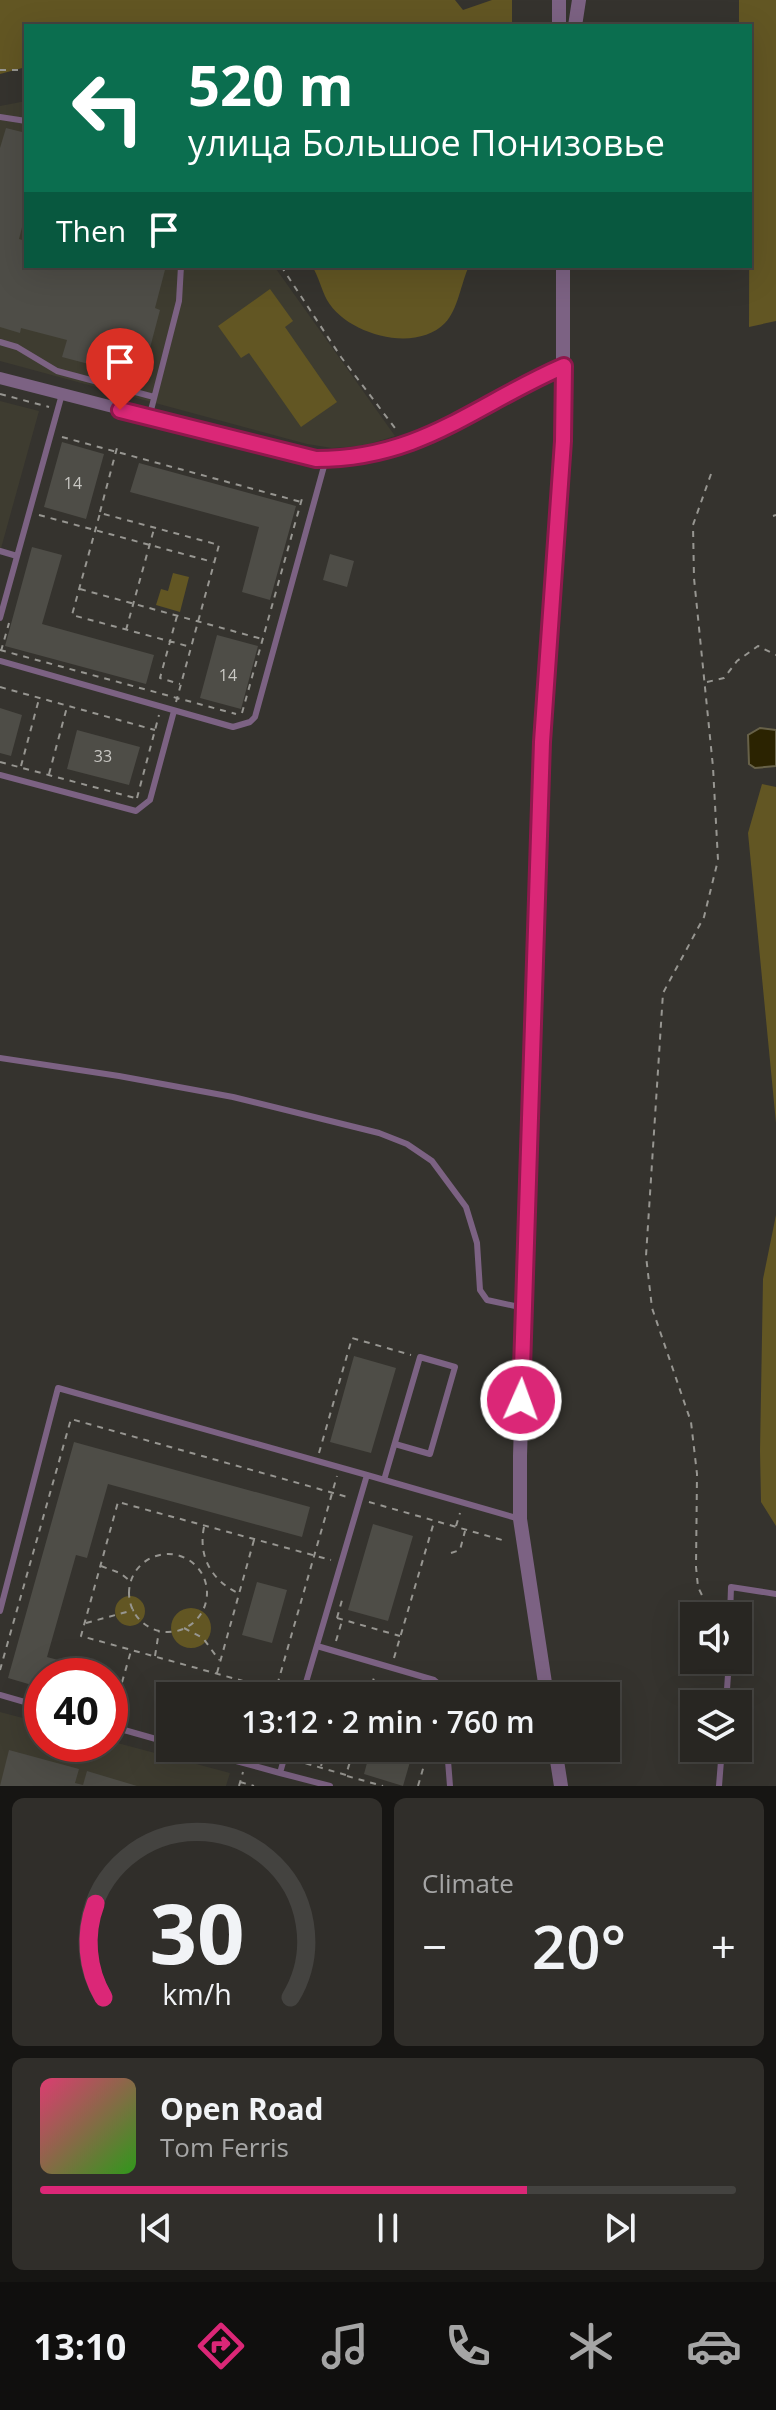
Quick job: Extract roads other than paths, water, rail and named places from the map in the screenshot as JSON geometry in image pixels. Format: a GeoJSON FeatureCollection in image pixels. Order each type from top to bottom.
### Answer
{"type":"FeatureCollection","features":[{"type":"Feature","properties":{"kind":"street"},"geometry":{"type":"LineString","coordinates":[[559,0],[559,24]]}},
{"type":"Feature","properties":{"kind":"street"},"geometry":{"type":"LineString","coordinates":[[575,24],[579,0]]}},
{"type":"Feature","properties":{"kind":"street"},"geometry":{"type":"LineString","coordinates":[[545,1682],[520,1519],[542,742],[563,441],[563,268]]}},
{"type":"Feature","properties":{"kind":"street"},"geometry":{"type":"LineString","coordinates":[[0,378],[149,418],[326,459],[375,455],[420,440],[564,366]]}},
{"type":"Feature","properties":{"kind":"street"},"geometry":{"type":"LineString","coordinates":[[557,1762],[561,1786]]}},
{"type":"Feature","properties":{"kind":"lane"},"geometry":{"type":"LineString","coordinates":[[0,117],[24,121]]}},
{"type":"Feature","properties":{"kind":"lane"},"geometry":{"type":"LineString","coordinates":[[149,418],[179,301],[181,268]]}},
{"type":"Feature","properties":{"kind":"lane"},"geometry":{"type":"LineString","coordinates":[[0,342],[17,347],[57,371],[154,397]]}},
{"type":"Feature","properties":{"kind":"lane"},"geometry":{"type":"LineString","coordinates":[[0,618],[62,394]]}},
{"type":"Feature","properties":{"kind":"lane"},"geometry":{"type":"LineString","coordinates":[[0,661],[233,727],[250,722],[255,717],[326,459]]}},
{"type":"Feature","properties":{"kind":"lane"},"geometry":{"type":"LineString","coordinates":[[0,551],[17,556]]}},
{"type":"Feature","properties":{"kind":"lane"},"geometry":{"type":"LineString","coordinates":[[0,775],[136,811],[148,802],[174,711]]}},
{"type":"Feature","properties":{"kind":"lane"},"geometry":{"type":"LineString","coordinates":[[0,1058],[233,1097],[379,1133],[407,1144],[432,1161],[466,1207],[477,1243],[480,1290],[487,1300],[524,1308]]}},
{"type":"Feature","properties":{"kind":"lane"},"geometry":{"type":"LineString","coordinates":[[384,1480],[420,1357],[455,1367],[430,1454],[395,1444]]}},
{"type":"Feature","properties":{"kind":"lane"},"geometry":{"type":"LineString","coordinates":[[0,1611],[58,1388],[520,1519]]}},
{"type":"Feature","properties":{"kind":"lane"},"geometry":{"type":"LineString","coordinates":[[305,1682],[367,1475]]}},
{"type":"Feature","properties":{"kind":"lane"},"geometry":{"type":"LineString","coordinates":[[730,1602],[731,1587],[776,1594]]}},
{"type":"Feature","properties":{"kind":"lane"},"geometry":{"type":"LineString","coordinates":[[317,1646],[436,1682]]}},
{"type":"Feature","properties":{"kind":"lane"},"geometry":{"type":"LineString","coordinates":[[0,1695],[24,1702]]}},
{"type":"Feature","properties":{"kind":"lane"},"geometry":{"type":"LineString","coordinates":[[128,1731],[156,1739]]}},
{"type":"Feature","properties":{"kind":"lane"},"geometry":{"type":"LineString","coordinates":[[240,1762],[330,1786]]}},
{"type":"Feature","properties":{"kind":"lane"},"geometry":{"type":"LineString","coordinates":[[280,1773],[283,1762]]}},
{"type":"Feature","properties":{"kind":"lane"},"geometry":{"type":"LineString","coordinates":[[448,1762],[450,1786]]}},
{"type":"Feature","properties":{"kind":"lane"},"geometry":{"type":"LineString","coordinates":[[719,1786],[721,1762]]}}]}
